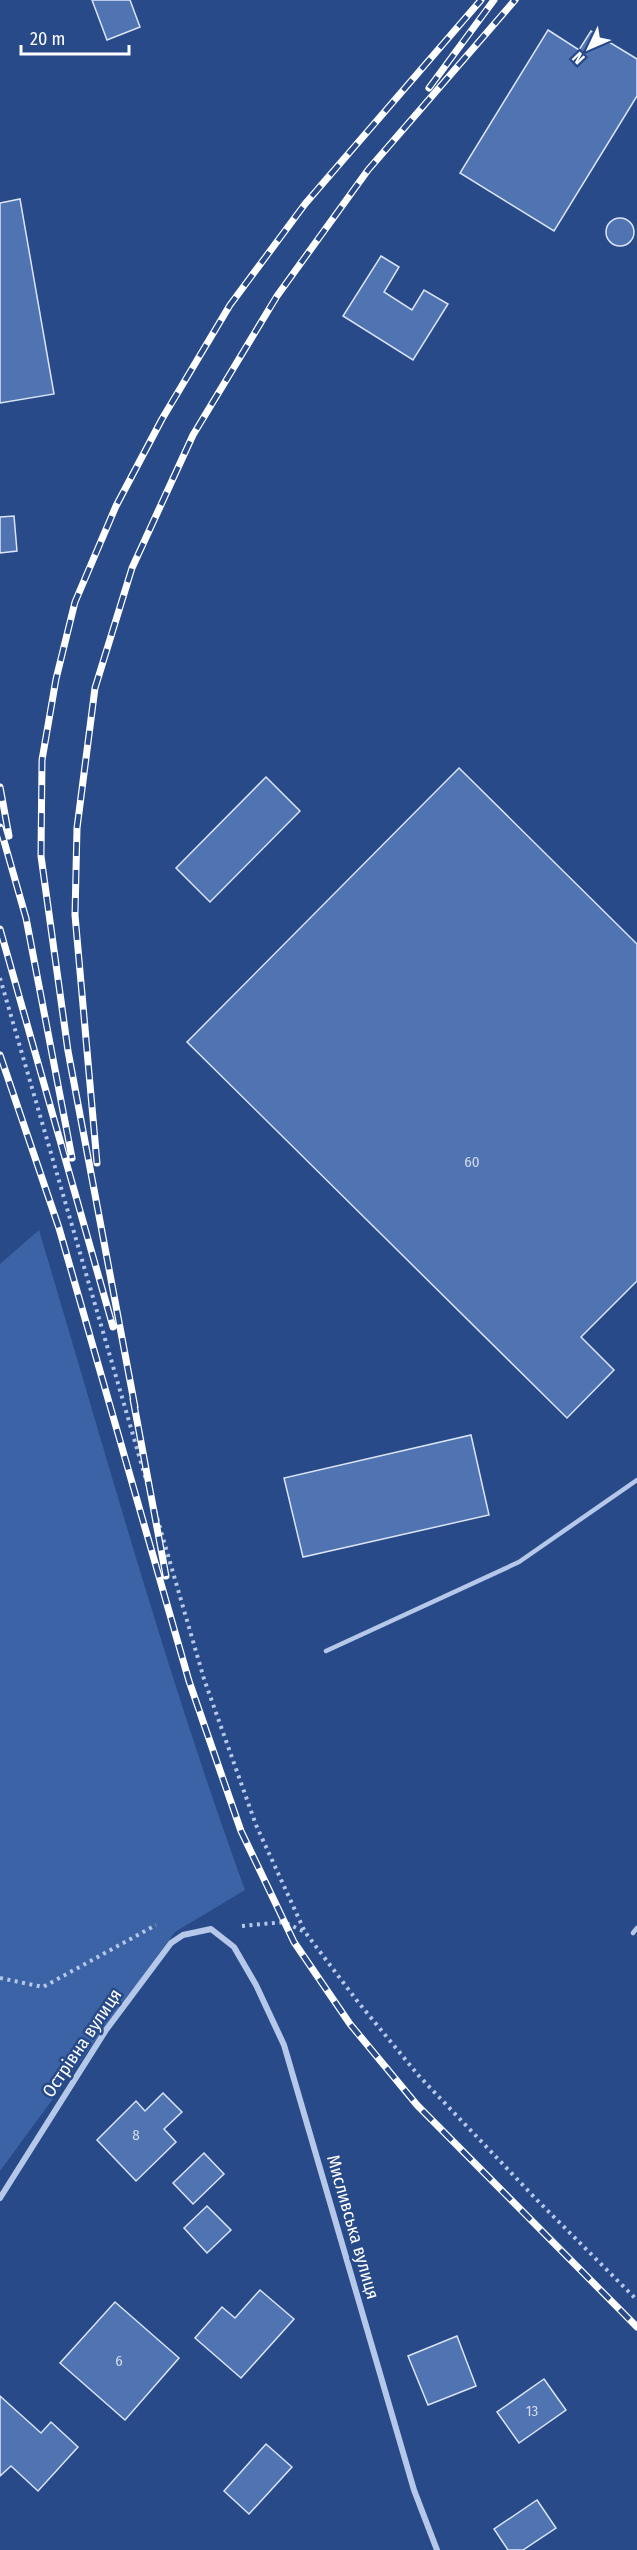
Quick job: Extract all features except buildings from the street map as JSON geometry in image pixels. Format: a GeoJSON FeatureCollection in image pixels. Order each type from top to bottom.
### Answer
{"type":"FeatureCollection","features":[{"type":"Feature","properties":{"kind":"street","name":"Острівна вулиця"},"geometry":{"type":"LineString","coordinates":[[0,2198],[106,2030],[171,1943],[183,1935],[211,1929]]}},
{"type":"Feature","properties":{"kind":"street","name":"Мисливська вулиця"},"geometry":{"type":"LineString","coordinates":[[211,1929],[234,1947],[256,1985],[284,2045],[414,2490],[437,2550]]}},
{"type":"Feature","properties":{"kind":"lane"},"geometry":{"type":"LineString","coordinates":[[326,1651],[519,1562],[637,1480]]}},
{"type":"Feature","properties":{"kind":"path"},"geometry":{"type":"LineString","coordinates":[[0,978],[204,1679],[256,1826],[305,1932],[418,2076],[637,2300]]}},
{"type":"Feature","properties":{"kind":"path"},"geometry":{"type":"LineString","coordinates":[[211,1929],[284,1922],[305,1932]]}},
{"type":"Feature","properties":{"kind":"path"},"geometry":{"type":"LineString","coordinates":[[0,1978],[43,1987],[156,1925],[167,1926]]}},
{"type":"Feature","properties":{"kind":"shaded area"},"geometry":{"type":"Polygon","coordinates":[[[39,1230],[163,1644],[245,1890],[175,1932],[0,2171],[0,1264],[39,1230]]]}},
{"type":"Feature","properties":{"kind":"railway"},"geometry":{"type":"LineString","coordinates":[[135,1407],[68,1051],[41,856],[42,760],[56,679],[75,602],[116,506],[162,419],[230,305],[305,204],[481,0]]}},
{"type":"Feature","properties":{"kind":"railway"},"geometry":{"type":"LineString","coordinates":[[429,88],[494,0]]}},
{"type":"Feature","properties":{"kind":"railway"},"geometry":{"type":"LineString","coordinates":[[97,1163],[75,915],[77,828],[95,688],[132,568],[193,435],[277,296],[368,170],[515,0]]}},
{"type":"Feature","properties":{"kind":"railway"},"geometry":{"type":"LineString","coordinates":[[0,787],[9,836]]}},
{"type":"Feature","properties":{"kind":"railway"},"geometry":{"type":"LineString","coordinates":[[0,827],[26,918],[72,1158]]}},
{"type":"Feature","properties":{"kind":"railway"},"geometry":{"type":"LineString","coordinates":[[0,929],[113,1327]]}},
{"type":"Feature","properties":{"kind":"railway"},"geometry":{"type":"LineString","coordinates":[[0,1055],[59,1228],[189,1681],[241,1831],[294,1942],[350,2024],[417,2105],[637,2327]]}},
{"type":"Feature","properties":{"kind":"railway"},"geometry":{"type":"LineString","coordinates":[[133,1399],[166,1576]]}}]}
